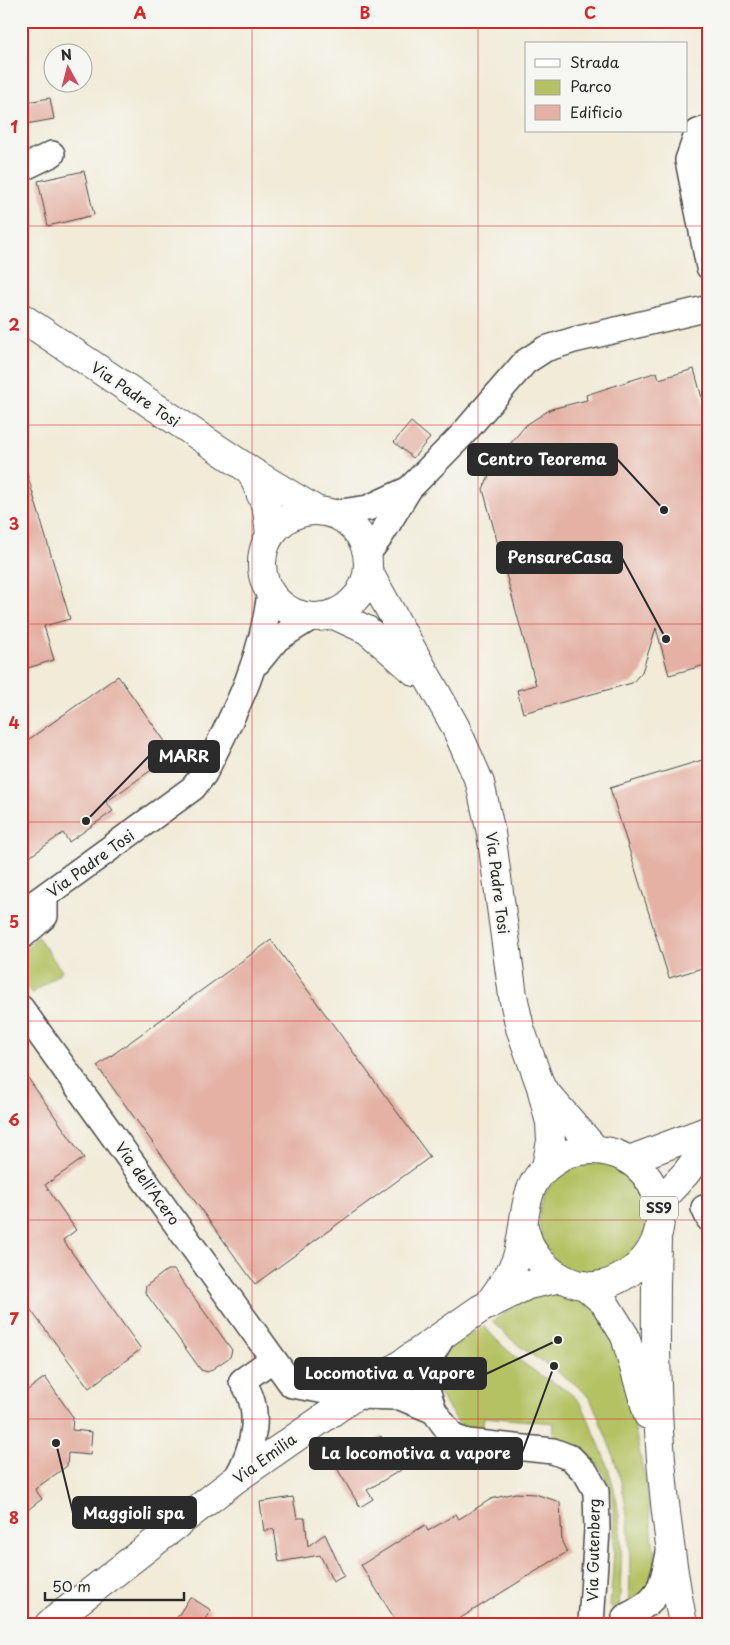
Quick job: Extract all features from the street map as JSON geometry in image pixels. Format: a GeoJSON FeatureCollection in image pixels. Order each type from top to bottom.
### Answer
{"type":"FeatureCollection","features":[{"type":"Feature","properties":{"kind":"main road","name":"Via Padre Tosi"},"geometry":{"type":"LineString","coordinates":[[21,317],[250,471],[325,512],[350,522],[361,536],[368,562],[431,686],[455,726],[480,783],[491,833],[513,996],[525,1043],[541,1087],[550,1132],[546,1167]]}},
{"type":"Feature","properties":{"kind":"main road","name":"Via Padre Tosi"},"geometry":{"type":"LineString","coordinates":[[250,471],[268,508],[270,535],[264,549],[262,564],[264,579],[270,592],[281,605],[296,613],[322,616],[367,630],[431,686]]}},
{"type":"Feature","properties":{"kind":"main road"},"geometry":{"type":"LineString","coordinates":[[270,535],[282,522],[298,513],[325,512]]}},
{"type":"Feature","properties":{"kind":"main road","name":"Via Padre Tosi"},"geometry":{"type":"LineString","coordinates":[[322,616],[345,608],[356,598],[364,585],[368,562]]}},
{"type":"Feature","properties":{"kind":"main road","name":"Via Padre Tosi"},"geometry":{"type":"LineString","coordinates":[[541,1087],[595,1149]]}},
{"type":"Feature","properties":{"kind":"main road"},"geometry":{"type":"LineString","coordinates":[[629,1160],[709,1130]]}},
{"type":"Feature","properties":{"kind":"main road","name":"SS9"},"geometry":{"type":"LineString","coordinates":[[659,1202],[686,1173],[709,1142]]}},
{"type":"Feature","properties":{"kind":"main road","name":"Via Emilia"},"geometry":{"type":"LineString","coordinates":[[49,1624],[236,1479],[488,1305],[528,1286],[572,1281],[607,1284],[629,1275],[646,1258],[657,1238],[660,1220],[659,1202],[653,1186],[642,1171],[629,1160],[613,1152],[595,1149],[569,1153],[546,1167],[535,1179],[528,1194],[524,1210],[524,1227],[515,1262],[488,1305]]}},
{"type":"Feature","properties":{"kind":"main road","name":"Via Emilia"},"geometry":{"type":"LineString","coordinates":[[524,1227],[531,1248],[544,1265],[572,1281]]}},
{"type":"Feature","properties":{"kind":"main road"},"geometry":{"type":"LineString","coordinates":[[657,1238],[655,1320],[660,1455],[669,1553],[683,1624]]}},
{"type":"Feature","properties":{"kind":"main road"},"geometry":{"type":"LineString","coordinates":[[572,1281],[604,1302],[625,1336],[660,1455]]}},
{"type":"Feature","properties":{"kind":"street"},"geometry":{"type":"LineString","coordinates":[[709,128],[698,132],[688,160],[709,267]]}},
{"type":"Feature","properties":{"kind":"street"},"geometry":{"type":"LineString","coordinates":[[21,169],[52,154]]}},
{"type":"Feature","properties":{"kind":"street"},"geometry":{"type":"LineString","coordinates":[[368,562],[380,537],[409,489],[462,435],[525,362],[545,349],[574,340],[709,308]]}},
{"type":"Feature","properties":{"kind":"street"},"geometry":{"type":"LineString","coordinates":[[325,512],[368,508],[409,489]]}},
{"type":"Feature","properties":{"kind":"street","name":"Via Padre Tosi"},"geometry":{"type":"LineString","coordinates":[[21,913],[35,892],[193,788],[208,765],[255,666],[266,625],[270,592]]}},
{"type":"Feature","properties":{"kind":"street","name":"Via Padre Tosi"},"geometry":{"type":"LineString","coordinates":[[255,666],[277,639],[322,616]]}},
{"type":"Feature","properties":{"kind":"street"},"geometry":{"type":"LineString","coordinates":[[21,937],[45,916],[35,892]]}},
{"type":"Feature","properties":{"kind":"street","name":"Via dell'Acero"},"geometry":{"type":"LineString","coordinates":[[21,1008],[292,1385],[354,1396]]}},
{"type":"Feature","properties":{"kind":"street","name":"Via Gutenberg"},"geometry":{"type":"LineString","coordinates":[[444,1336],[425,1366],[425,1384],[434,1411],[453,1437],[468,1442],[553,1451],[571,1458],[586,1473],[596,1492],[598,1530],[592,1620]]}},
{"type":"Feature","properties":{"kind":"street"},"geometry":{"type":"LineString","coordinates":[[236,1479],[248,1457],[255,1407],[251,1393],[242,1381],[273,1359]]}},
{"type":"Feature","properties":{"kind":"street"},"geometry":{"type":"LineString","coordinates":[[354,1396],[400,1397],[434,1411]]}},
{"type":"Feature","properties":{"kind":"street"},"geometry":{"type":"LineString","coordinates":[[592,1620],[635,1620],[656,1595],[662,1584],[669,1553]]}},
{"type":"Feature","properties":{"kind":"green space"},"geometry":{"type":"Polygon","coordinates":[[[37,936],[62,971],[32,994],[24,979],[22,964],[26,950],[37,936]]]}},
{"type":"Feature","properties":{"kind":"green space"},"geometry":{"type":"Polygon","coordinates":[[[601,1163],[618,1168],[643,1191],[650,1225],[622,1267],[600,1273],[587,1274],[567,1268],[552,1255],[542,1238],[539,1218],[543,1198],[554,1181],[573,1168],[601,1163]]]}},
{"type":"Feature","properties":{"kind":"green space"},"geometry":{"type":"Polygon","coordinates":[[[560,1292],[587,1302],[614,1327],[647,1489],[658,1585],[629,1608],[630,1559],[624,1495],[612,1451],[594,1407],[582,1390],[514,1342],[493,1321],[535,1293],[560,1292]]]}},
{"type":"Feature","properties":{"kind":"green space"},"geometry":{"type":"Polygon","coordinates":[[[484,1326],[517,1358],[540,1375],[569,1392],[583,1407],[608,1469],[618,1510],[621,1543],[619,1608],[610,1607],[614,1554],[614,1515],[611,1496],[606,1480],[595,1461],[578,1449],[553,1439],[554,1423],[484,1417],[482,1434],[460,1425],[434,1387],[434,1374],[446,1349],[484,1326]]]}},
{"type":"Feature","properties":{"kind":"building"},"geometry":{"type":"Polygon","coordinates":[[[50,98],[54,119],[21,125],[21,103],[50,98]]]}},
{"type":"Feature","properties":{"kind":"building"},"geometry":{"type":"Polygon","coordinates":[[[84,171],[94,215],[48,226],[38,181],[84,171]]]}},
{"type":"Feature","properties":{"kind":"building"},"geometry":{"type":"Polygon","coordinates":[[[694,369],[709,423],[709,664],[669,675],[656,628],[642,672],[632,683],[523,713],[517,690],[536,685],[483,489],[495,462],[526,425],[551,409],[587,400],[586,395],[657,372],[659,379],[694,369]]]}},
{"type":"Feature","properties":{"kind":"building"},"geometry":{"type":"Polygon","coordinates":[[[411,422],[430,438],[413,458],[394,442],[411,422]]]}},
{"type":"Feature","properties":{"kind":"building"},"geometry":{"type":"Polygon","coordinates":[[[21,467],[25,467],[70,619],[44,626],[54,660],[21,670],[21,467]]]}},
{"type":"Feature","properties":{"kind":"building"},"geometry":{"type":"Polygon","coordinates":[[[118,676],[174,754],[106,802],[113,811],[69,842],[63,833],[21,863],[21,745],[118,676]]]}},
{"type":"Feature","properties":{"kind":"building"},"geometry":{"type":"Polygon","coordinates":[[[709,758],[709,966],[669,978],[610,788],[709,758]]]}},
{"type":"Feature","properties":{"kind":"building"},"geometry":{"type":"Polygon","coordinates":[[[271,940],[430,1157],[255,1284],[97,1066],[271,940]]]}},
{"type":"Feature","properties":{"kind":"building"},"geometry":{"type":"Polygon","coordinates":[[[21,1068],[84,1158],[45,1185],[76,1230],[63,1240],[141,1349],[89,1388],[21,1297],[21,1068]]]}},
{"type":"Feature","properties":{"kind":"building"},"geometry":{"type":"Polygon","coordinates":[[[167,1270],[174,1270],[232,1350],[230,1357],[208,1372],[201,1370],[145,1292],[146,1286],[167,1270]]]}},
{"type":"Feature","properties":{"kind":"building"},"geometry":{"type":"Polygon","coordinates":[[[45,1377],[73,1417],[72,1430],[92,1432],[90,1455],[68,1453],[67,1466],[35,1489],[42,1499],[21,1515],[21,1395],[45,1377]]]}},
{"type":"Feature","properties":{"kind":"building"},"geometry":{"type":"Polygon","coordinates":[[[381,1436],[401,1470],[367,1490],[373,1499],[360,1507],[329,1455],[346,1445],[351,1454],[381,1436]]]}},
{"type":"Feature","properties":{"kind":"building"},"geometry":{"type":"Polygon","coordinates":[[[515,1493],[535,1494],[560,1502],[562,1542],[567,1552],[451,1624],[398,1624],[361,1565],[425,1525],[428,1531],[456,1514],[459,1519],[491,1499],[515,1493]]]}},
{"type":"Feature","properties":{"kind":"building"},"geometry":{"type":"Polygon","coordinates":[[[293,1497],[297,1518],[305,1518],[308,1546],[325,1534],[344,1576],[333,1582],[320,1555],[279,1562],[274,1529],[264,1531],[260,1502],[293,1497]]]}},
{"type":"Feature","properties":{"kind":"building"},"geometry":{"type":"Polygon","coordinates":[[[190,1597],[211,1610],[202,1624],[173,1624],[190,1597]]]}},
{"type":"Feature","properties":{"kind":"place","name":"Centro Teorema"},"geometry":{"type":"Point","coordinates":[664,510]}},
{"type":"Feature","properties":{"kind":"place","name":"PensareCasa"},"geometry":{"type":"Point","coordinates":[666,639]}},
{"type":"Feature","properties":{"kind":"place","name":"MARR"},"geometry":{"type":"Point","coordinates":[86,821]}},
{"type":"Feature","properties":{"kind":"place","name":"Locomotiva a Vapore"},"geometry":{"type":"Point","coordinates":[558,1340]}},
{"type":"Feature","properties":{"kind":"place","name":"La locomotiva a vapore"},"geometry":{"type":"Point","coordinates":[554,1366]}},
{"type":"Feature","properties":{"kind":"place","name":"Maggioli spa"},"geometry":{"type":"Point","coordinates":[56,1443]}}]}
